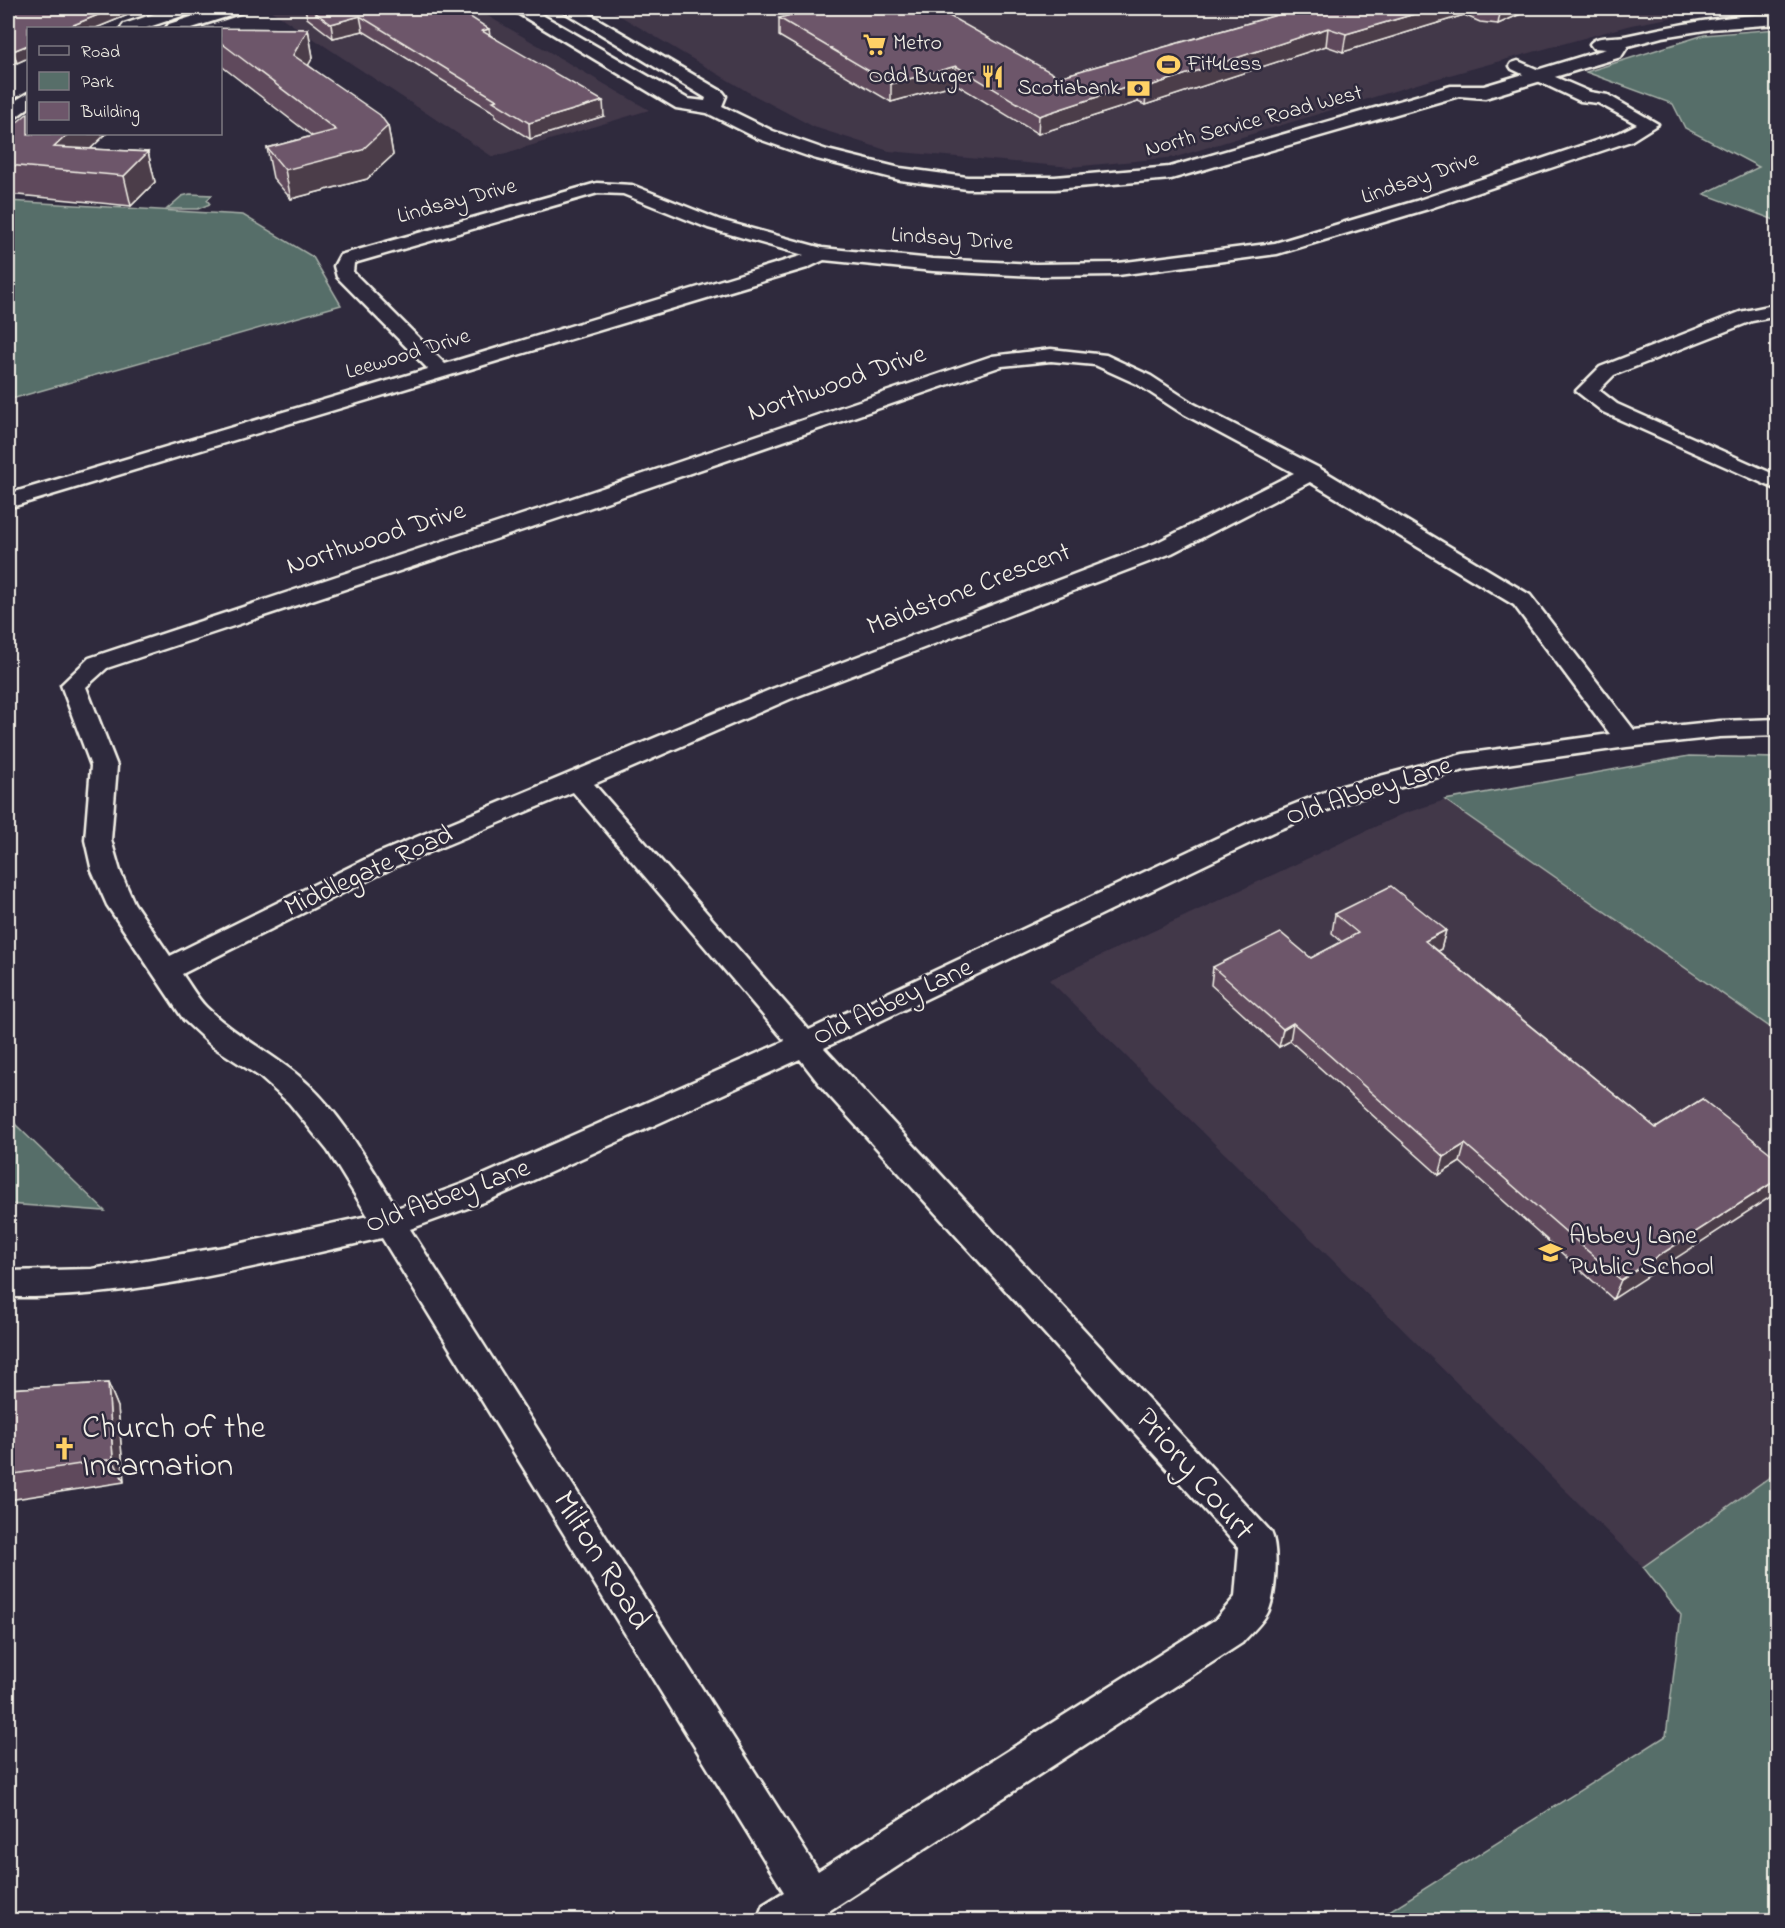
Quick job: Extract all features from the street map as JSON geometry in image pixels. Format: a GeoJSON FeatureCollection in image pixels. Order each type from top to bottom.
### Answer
{"type":"FeatureCollection","features":[{"type":"Feature","properties":{"kind":"street"},"geometry":{"type":"LineString","coordinates":[[133,27],[188,8]]}},
{"type":"Feature","properties":{"kind":"street"},"geometry":{"type":"LineString","coordinates":[[178,27],[236,8]]}},
{"type":"Feature","properties":{"kind":"street","name":"North Service Road West"},"geometry":{"type":"LineString","coordinates":[[518,8],[683,104],[712,108],[774,138],[860,165],[967,183],[1114,180],[1181,171],[1458,90],[1463,82],[1614,53],[1620,45],[1670,30],[1734,20],[1778,18]]}},
{"type":"Feature","properties":{"kind":"street"},"geometry":{"type":"LineString","coordinates":[[567,8],[716,96],[712,108]]}},
{"type":"Feature","properties":{"kind":"street","name":"Lindsay Drive"},"geometry":{"type":"LineString","coordinates":[[440,370],[344,273],[343,266],[347,259],[586,191],[611,187],[650,197],[714,224],[821,254],[956,266],[1036,270],[1118,269],[1277,248],[1422,205],[1625,137],[1650,124],[1602,99],[1586,98],[1536,69]]}},
{"type":"Feature","properties":{"kind":"street"},"geometry":{"type":"LineString","coordinates":[[8,114],[23,88]]}},
{"type":"Feature","properties":{"kind":"street","name":"Leewood Drive"},"geometry":{"type":"LineString","coordinates":[[8,501],[800,264],[821,254]]}},
{"type":"Feature","properties":{"kind":"street"},"geometry":{"type":"LineString","coordinates":[[1778,310],[1747,316],[1607,371],[1586,391],[1610,408],[1778,484]]}},
{"type":"Feature","properties":{"kind":"street","name":"Northwood Drive"},"geometry":{"type":"LineString","coordinates":[[389,1224],[339,1143],[300,1095],[271,1070],[222,1038],[194,1013],[121,905],[101,854],[99,818],[104,766],[73,685],[98,663],[566,508],[999,360],[1051,355],[1099,359],[1144,380],[1187,408],[1311,473]]}},
{"type":"Feature","properties":{"kind":"street"},"geometry":{"type":"LineString","coordinates":[[1311,473],[1522,600],[1627,739]]}},
{"type":"Feature","properties":{"kind":"street","name":"Maidstone Crescent"},"geometry":{"type":"LineString","coordinates":[[577,781],[780,694],[1164,548],[1311,473]]}},
{"type":"Feature","properties":{"kind":"street","name":"Old Abbey Lane"},"geometry":{"type":"LineString","coordinates":[[8,1284],[92,1282],[224,1260],[389,1224],[476,1192],[804,1045],[1264,826],[1344,794],[1463,762],[1627,739],[1720,729],[1778,727]]}},
{"type":"Feature","properties":{"kind":"street"},"geometry":{"type":"LineString","coordinates":[[577,781],[775,1008],[804,1045]]}},
{"type":"Feature","properties":{"kind":"street","name":"Middlegate Road"},"geometry":{"type":"LineString","coordinates":[[164,971],[386,860],[577,781]]}},
{"type":"Feature","properties":{"kind":"street","name":"Priory Court"},"geometry":{"type":"LineString","coordinates":[[778,1920],[1229,1631],[1253,1603],[1258,1543],[804,1045]]}},
{"type":"Feature","properties":{"kind":"street","name":"Milton Road"},"geometry":{"type":"LineString","coordinates":[[389,1224],[811,1898]]}},
{"type":"Feature","properties":{"kind":"shaded area"},"geometry":{"type":"Polygon","coordinates":[[[282,8],[474,8],[649,110],[493,157],[270,10],[282,8]]]}},
{"type":"Feature","properties":{"kind":"shaded area"},"geometry":{"type":"Polygon","coordinates":[[[607,8],[1723,8],[1631,25],[1417,84],[1176,157],[1071,167],[889,151],[814,127],[748,92],[607,8]]]}},
{"type":"Feature","properties":{"kind":"shaded area","name":"Abbey Lane Public School"},"geometry":{"type":"Polygon","coordinates":[[[1445,800],[1777,1032],[1777,1472],[1643,1567],[1049,980],[1400,815],[1445,800]]]}},
{"type":"Feature","properties":{"kind":"green space"},"geometry":{"type":"Polygon","coordinates":[[[1777,29],[1777,221],[1704,194],[1759,167],[1685,128],[1673,104],[1586,72],[1704,35],[1777,29]]]}},
{"type":"Feature","properties":{"kind":"green space"},"geometry":{"type":"Polygon","coordinates":[[[212,195],[207,200],[210,204],[198,209],[167,209],[182,196],[212,195]]]}},
{"type":"Feature","properties":{"kind":"green space"},"geometry":{"type":"Polygon","coordinates":[[[8,201],[243,215],[313,257],[341,305],[8,400],[8,201]]]}},
{"type":"Feature","properties":{"kind":"green space"},"geometry":{"type":"Polygon","coordinates":[[[1689,756],[1777,758],[1777,1032],[1445,800],[1689,756]]]}},
{"type":"Feature","properties":{"kind":"green space"},"geometry":{"type":"Polygon","coordinates":[[[8,1112],[16,1125],[105,1211],[8,1204],[8,1112]]]}},
{"type":"Feature","properties":{"kind":"green space"},"geometry":{"type":"Polygon","coordinates":[[[1777,1472],[1777,1910],[1757,1920],[1375,1920],[1666,1736],[1681,1615],[1643,1567],[1777,1472]]]}},
{"type":"Feature","properties":{"kind":"building"},"geometry":{"type":"Polygon","coordinates":[[[8,8],[115,8],[68,27],[27,27],[27,45],[13,51],[8,50],[8,8]]]}},
{"type":"Feature","properties":{"kind":"building"},"geometry":{"type":"Polygon","coordinates":[[[309,8],[442,8],[449,12],[458,9],[489,29],[482,31],[603,101],[529,123],[493,101],[497,100],[360,16],[331,24],[309,8]]]}},
{"type":"Feature","properties":{"kind":"building"},"geometry":{"type":"Polygon","coordinates":[[[821,8],[935,8],[1059,77],[1291,11],[1284,8],[1435,8],[1346,34],[1328,28],[1147,87],[1140,83],[1039,116],[956,66],[891,84],[779,18],[821,8]]]}},
{"type":"Feature","properties":{"kind":"building"},"geometry":{"type":"Polygon","coordinates":[[[222,28],[308,29],[293,55],[380,115],[388,126],[362,150],[285,170],[267,148],[336,130],[222,44],[222,28]]]}},
{"type":"Feature","properties":{"kind":"building"},"geometry":{"type":"Polygon","coordinates":[[[27,114],[27,135],[67,135],[54,147],[148,152],[124,176],[8,165],[8,130],[27,114]]]}},
{"type":"Feature","properties":{"kind":"building"},"geometry":{"type":"Polygon","coordinates":[[[1391,886],[1446,930],[1425,941],[1656,1128],[1702,1099],[1778,1159],[1778,1179],[1621,1280],[1465,1144],[1444,1157],[1293,1023],[1283,1029],[1213,967],[1281,933],[1311,958],[1358,933],[1335,914],[1391,886]]]}},
{"type":"Feature","properties":{"kind":"building","name":"Church of the Incarnation"},"geometry":{"type":"Polygon","coordinates":[[[108,1383],[113,1459],[8,1475],[8,1389],[108,1383]]]}},
{"type":"Feature","properties":{"kind":"place","name":"Metro"},"geometry":{"type":"Point","coordinates":[875,44]}},
{"type":"Feature","properties":{"kind":"place","name":"Fit4Less"},"geometry":{"type":"Point","coordinates":[1169,65]}},
{"type":"Feature","properties":{"kind":"place","name":"Odd Burger"},"geometry":{"type":"Point","coordinates":[992,77]}},
{"type":"Feature","properties":{"kind":"place","name":"Scotiabank"},"geometry":{"type":"Point","coordinates":[1138,89]}},
{"type":"Feature","properties":{"kind":"place","name":"Abbey Lane Public School"},"geometry":{"type":"Point","coordinates":[1551,1252]}},
{"type":"Feature","properties":{"kind":"place","name":"Church of the Incarnation"},"geometry":{"type":"Point","coordinates":[64,1448]}}]}
